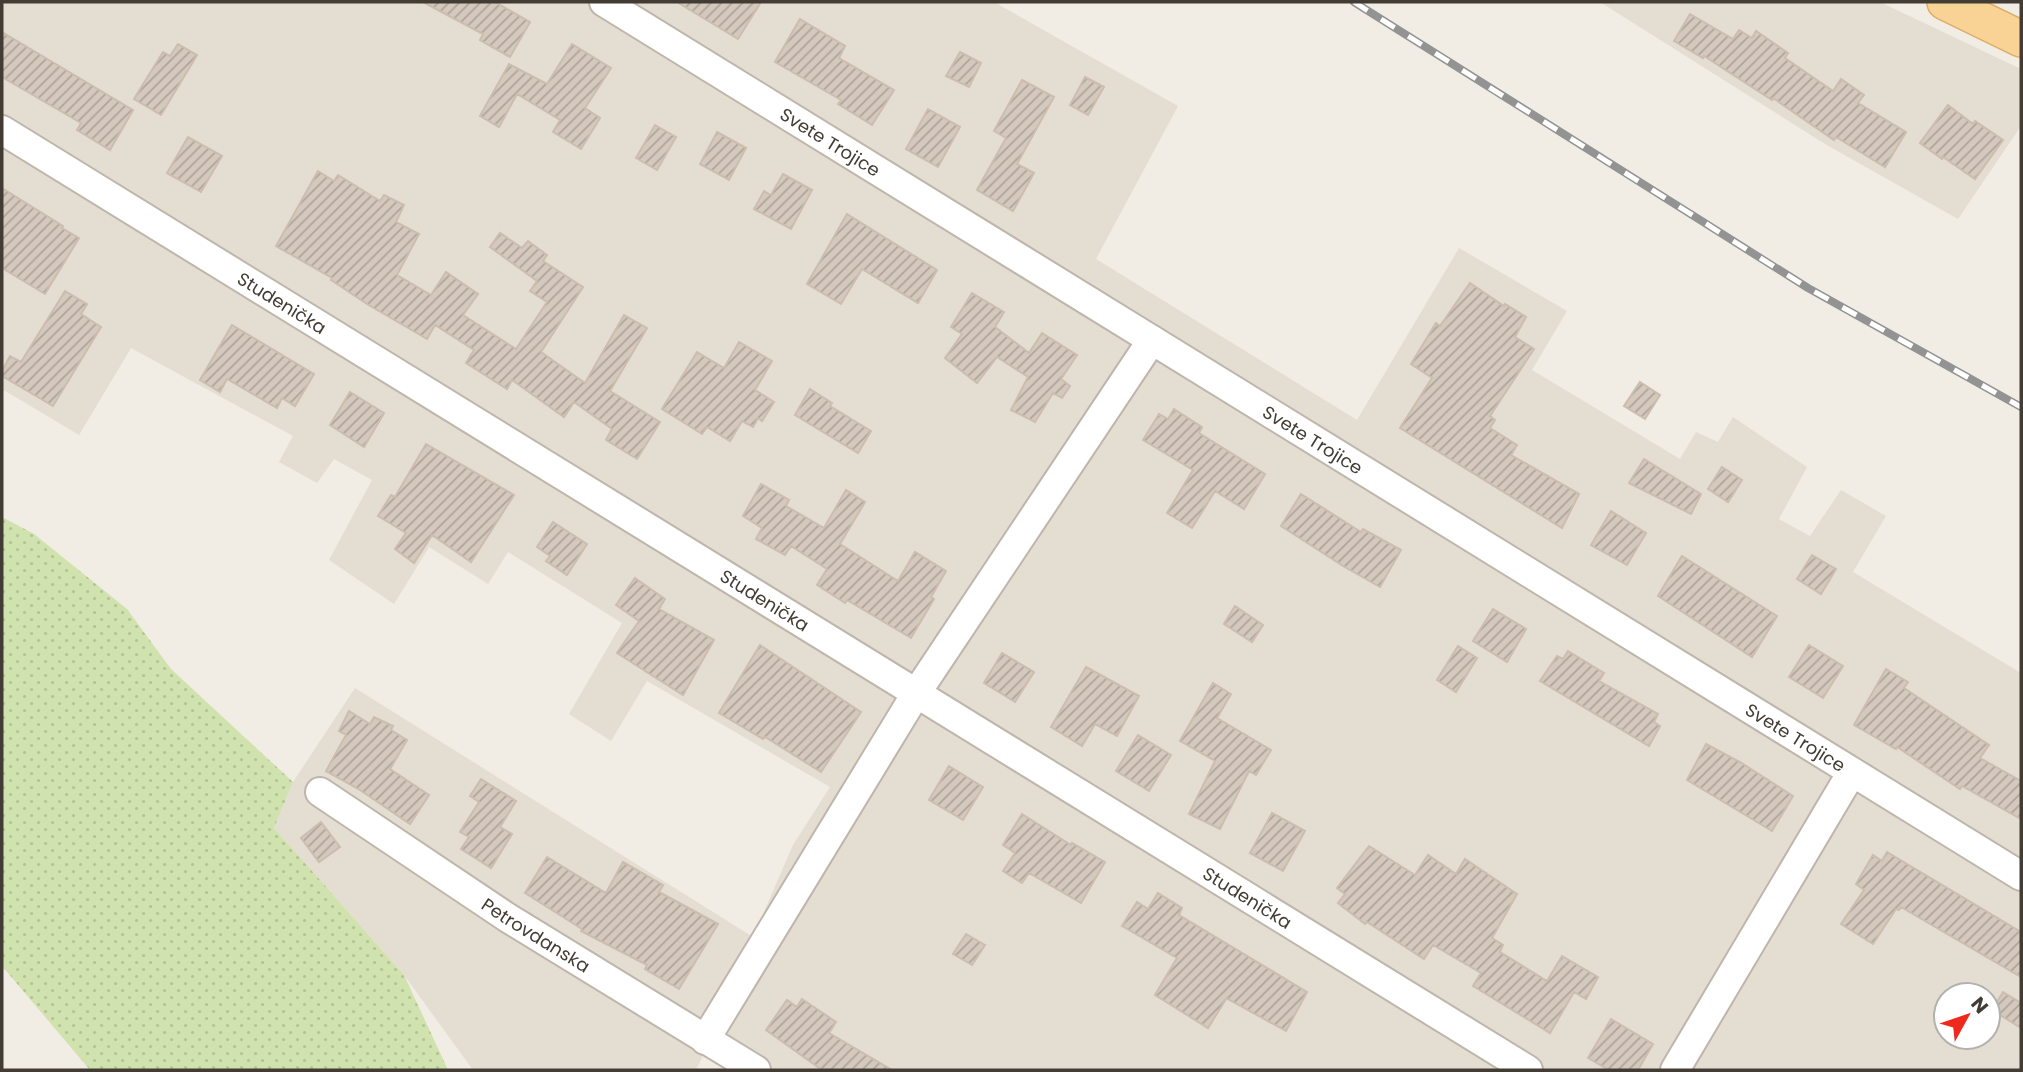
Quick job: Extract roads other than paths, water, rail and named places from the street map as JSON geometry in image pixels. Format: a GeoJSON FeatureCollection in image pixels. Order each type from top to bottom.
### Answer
{"type":"FeatureCollection","features":[{"type":"Feature","properties":{"kind":"main road"},"geometry":{"type":"LineString","coordinates":[[1945,2],[2021,39]]}},
{"type":"Feature","properties":{"kind":"street","name":"Svete Trojice"},"geometry":{"type":"LineString","coordinates":[[604,2],[2021,876]]}},
{"type":"Feature","properties":{"kind":"street","name":"Studenička"},"geometry":{"type":"LineString","coordinates":[[2,130],[1528,1070]]}},
{"type":"Feature","properties":{"kind":"street"},"geometry":{"type":"LineString","coordinates":[[705,1040],[917,692],[1152,340]]}},
{"type":"Feature","properties":{"kind":"street"},"geometry":{"type":"LineString","coordinates":[[1675,1070],[1852,772]]}},
{"type":"Feature","properties":{"kind":"street","name":"Petrovdanska"},"geometry":{"type":"LineString","coordinates":[[320,792],[508,918],[756,1070]]}},
{"type":"Feature","properties":{"kind":"railway"},"geometry":{"type":"LineString","coordinates":[[1354,2],[1808,288],[2021,407]]}}]}
